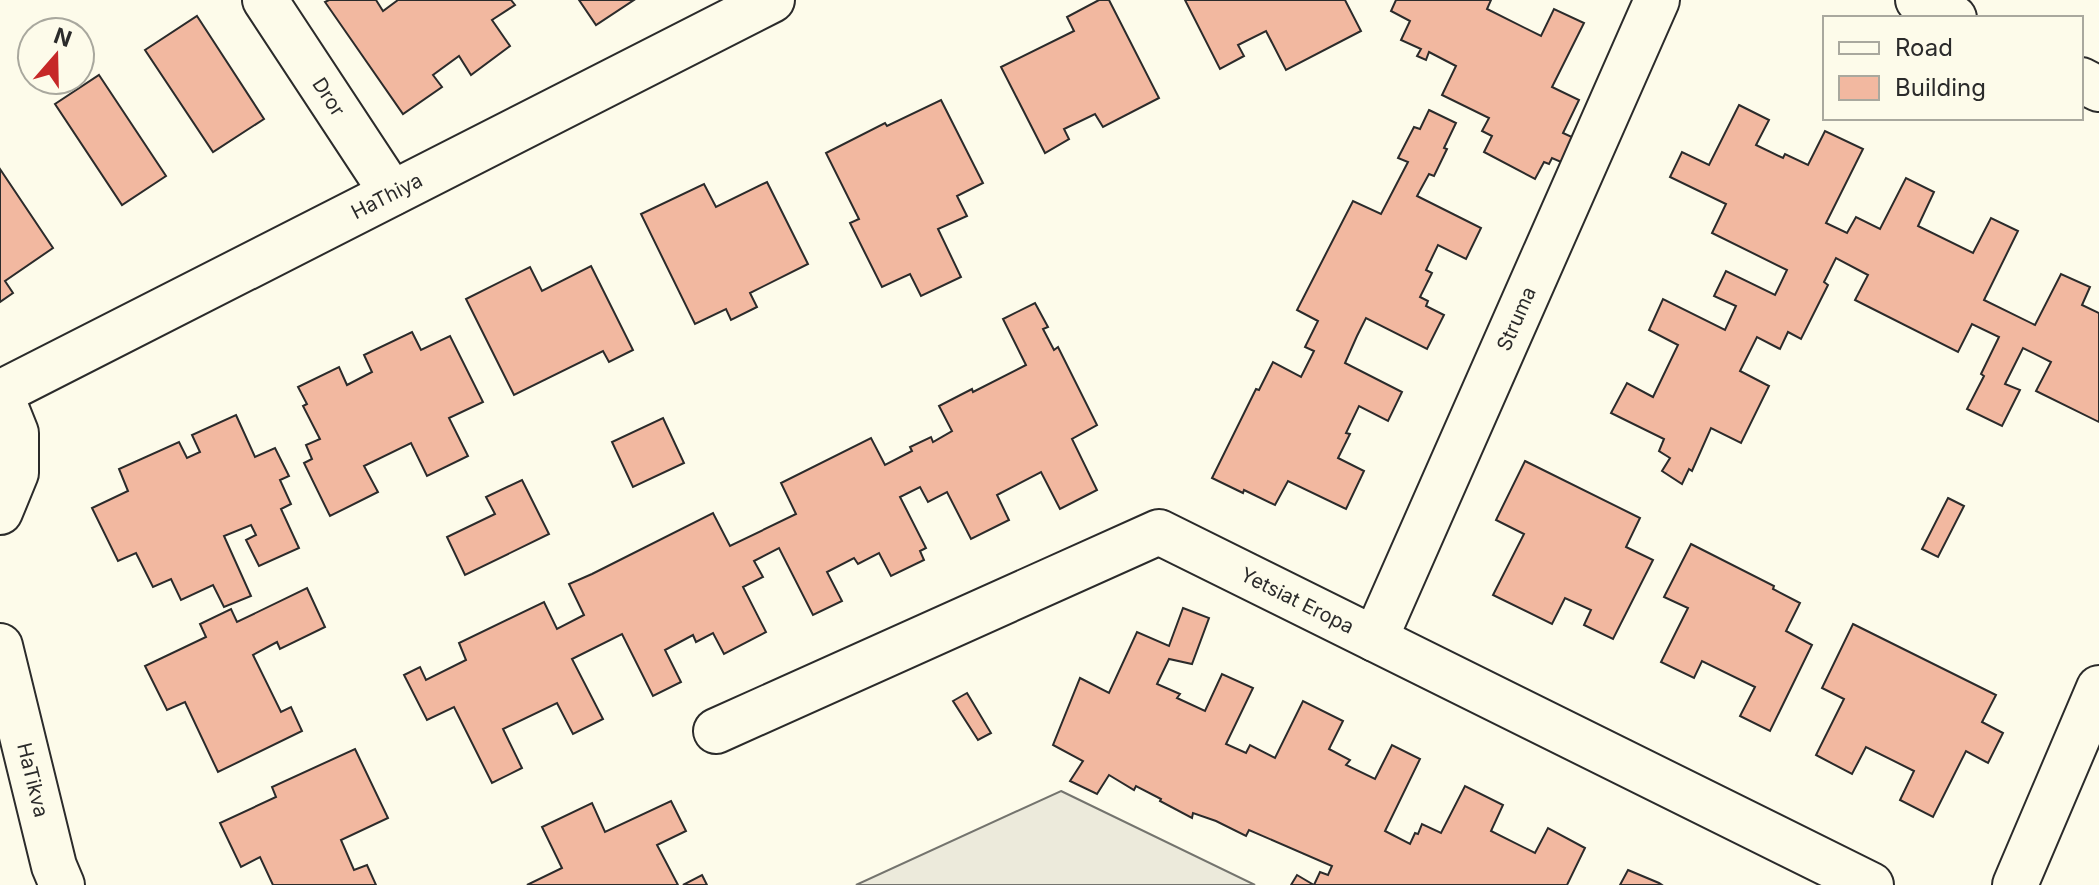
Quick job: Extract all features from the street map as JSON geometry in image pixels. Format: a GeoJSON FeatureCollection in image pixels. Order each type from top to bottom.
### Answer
{"type":"FeatureCollection","features":[{"type":"Feature","properties":{"kind":"street","name":"Dror"},"geometry":{"type":"LineString","coordinates":[[265,0],[392,193]]}},
{"type":"Feature","properties":{"kind":"street","name":"HaThiya"},"geometry":{"type":"LineString","coordinates":[[0,393],[772,0]]}},
{"type":"Feature","properties":{"kind":"street","name":"Struma"},"geometry":{"type":"LineString","coordinates":[[1375,639],[1657,0]]}},
{"type":"Feature","properties":{"kind":"street"},"geometry":{"type":"LineString","coordinates":[[1918,0],[1950,16]]}},
{"type":"Feature","properties":{"kind":"street"},"geometry":{"type":"LineString","coordinates":[[0,393],[16,433],[16,473],[0,512]]}},
{"type":"Feature","properties":{"kind":"street","name":"Yetsiat Eropa"},"geometry":{"type":"LineString","coordinates":[[716,731],[1159,532],[1871,885]]}},
{"type":"Feature","properties":{"kind":"street","name":"HaTikva"},"geometry":{"type":"LineString","coordinates":[[0,646],[58,876]]}},
{"type":"Feature","properties":{"kind":"street"},"geometry":{"type":"LineString","coordinates":[[2015,885],[2099,688]]}},
{"type":"Feature","properties":{"kind":"street","name":"HaTikva"},"geometry":{"type":"LineString","coordinates":[[0,782],[58,876]]}},
{"type":"Feature","properties":{"kind":"shaded area"},"geometry":{"type":"Polygon","coordinates":[[[1061,791],[1255,885],[856,885],[1061,791]]]}},
{"type":"Feature","properties":{"kind":"building"},"geometry":{"type":"Polygon","coordinates":[[[376,0],[383,11],[398,0],[511,0],[515,5],[492,20],[510,46],[471,75],[459,56],[433,75],[442,87],[403,114],[325,2],[376,0]]]}},
{"type":"Feature","properties":{"kind":"building"},"geometry":{"type":"Polygon","coordinates":[[[579,0],[634,0],[596,25],[579,0]]]}},
{"type":"Feature","properties":{"kind":"building"},"geometry":{"type":"Polygon","coordinates":[[[1099,0],[1109,0],[1159,98],[1103,127],[1095,114],[1064,129],[1069,139],[1045,153],[1001,67],[1074,31],[1067,17],[1099,0]]]}},
{"type":"Feature","properties":{"kind":"building"},"geometry":{"type":"Polygon","coordinates":[[[1185,0],[1345,0],[1361,31],[1286,70],[1266,31],[1238,45],[1244,56],[1220,69],[1185,0]]]}},
{"type":"Feature","properties":{"kind":"building"},"geometry":{"type":"Polygon","coordinates":[[[1396,0],[1491,0],[1487,9],[1541,36],[1554,9],[1584,23],[1552,87],[1579,100],[1563,133],[1574,138],[1561,162],[1552,158],[1549,164],[1544,162],[1535,179],[1484,152],[1492,136],[1482,131],[1489,118],[1442,95],[1456,66],[1429,52],[1426,60],[1417,56],[1421,49],[1401,40],[1410,21],[1391,11],[1396,0]]]}},
{"type":"Feature","properties":{"kind":"building"},"geometry":{"type":"Polygon","coordinates":[[[197,16],[264,119],[213,152],[145,50],[197,16]]]}},
{"type":"Feature","properties":{"kind":"building"},"geometry":{"type":"Polygon","coordinates":[[[99,75],[166,176],[122,205],[55,104],[67,96],[96,96],[96,77],[99,75]]]}},
{"type":"Feature","properties":{"kind":"building"},"geometry":{"type":"Polygon","coordinates":[[[941,100],[983,183],[957,196],[967,216],[938,229],[961,277],[921,296],[910,274],[882,287],[850,223],[859,219],[826,153],[885,123],[887,126],[941,100]]]}},
{"type":"Feature","properties":{"kind":"building"},"geometry":{"type":"Polygon","coordinates":[[[1739,105],[1769,120],[1756,145],[1783,158],[1785,154],[1808,165],[1825,131],[1863,149],[1826,223],[1847,233],[1856,217],[1880,229],[1906,178],[1934,192],[1918,226],[1973,253],[1991,218],[2018,231],[1984,300],[2035,325],[2061,274],[2090,287],[2082,305],[2099,313],[2099,422],[2036,391],[2051,362],[2023,348],[2005,384],[2020,390],[2002,426],[1967,409],[1999,337],[1972,324],[1958,352],[1855,300],[1868,275],[1836,258],[1824,282],[1828,285],[1801,339],[1788,332],[1780,349],[1757,337],[1740,371],[1769,386],[1741,443],[1711,428],[1692,471],[1689,469],[1682,484],[1662,471],[1670,458],[1659,451],[1664,439],[1611,413],[1627,383],[1653,397],[1678,345],[1649,330],[1663,299],[1725,330],[1736,306],[1714,296],[1726,271],[1775,295],[1787,270],[1712,233],[1726,204],[1670,177],[1682,152],[1709,165],[1739,105]]]}},
{"type":"Feature","properties":{"kind":"building"},"geometry":{"type":"Polygon","coordinates":[[[1429,110],[1456,123],[1434,176],[1429,174],[1417,196],[1481,228],[1466,259],[1438,245],[1426,270],[1432,273],[1420,297],[1428,301],[1426,306],[1444,315],[1427,349],[1366,318],[1357,336],[1345,363],[1402,392],[1388,421],[1359,406],[1346,433],[1350,434],[1338,458],[1364,471],[1346,509],[1288,481],[1275,505],[1212,478],[1256,389],[1259,390],[1273,362],[1301,377],[1314,351],[1305,347],[1318,321],[1297,310],[1353,201],[1381,214],[1408,162],[1398,158],[1414,127],[1420,129],[1429,110]]]}},
{"type":"Feature","properties":{"kind":"building"},"geometry":{"type":"Polygon","coordinates":[[[0,169],[53,248],[5,281],[13,293],[0,302],[0,169]]]}},
{"type":"Feature","properties":{"kind":"building"},"geometry":{"type":"Polygon","coordinates":[[[767,182],[808,264],[750,293],[757,307],[731,320],[726,309],[695,324],[641,214],[704,184],[716,207],[767,182]]]}},
{"type":"Feature","properties":{"kind":"building"},"geometry":{"type":"Polygon","coordinates":[[[591,266],[633,350],[609,362],[603,351],[514,395],[466,299],[530,267],[542,291],[591,266]]]}},
{"type":"Feature","properties":{"kind":"building"},"geometry":{"type":"Polygon","coordinates":[[[1035,303],[1048,327],[1043,329],[1054,350],[1058,347],[1097,425],[1072,439],[1097,490],[1060,509],[1041,472],[997,495],[1009,520],[971,539],[947,492],[928,502],[920,487],[900,497],[926,548],[920,551],[924,560],[891,576],[879,553],[858,564],[854,558],[827,572],[842,601],[813,615],[779,548],[754,561],[763,577],[743,587],[766,632],[724,654],[713,633],[696,642],[693,635],[665,650],[681,682],[653,696],[622,634],[572,659],[603,719],[573,734],[557,703],[503,729],[522,768],[492,783],[454,707],[427,720],[404,675],[420,667],[426,680],[466,660],[459,643],[544,602],[557,629],[584,615],[569,584],[713,513],[730,546],[796,514],[781,483],[871,438],[885,465],[912,451],[910,447],[931,437],[933,442],[952,431],[939,406],[1026,365],[1003,319],[1035,303]]]}},
{"type":"Feature","properties":{"kind":"building"},"geometry":{"type":"Polygon","coordinates":[[[412,332],[421,350],[450,336],[483,402],[449,418],[468,456],[427,476],[411,443],[364,466],[378,492],[330,516],[304,463],[312,459],[306,445],[320,439],[303,406],[307,404],[298,387],[339,367],[347,385],[372,372],[364,355],[412,332]]]}},
{"type":"Feature","properties":{"kind":"building"},"geometry":{"type":"Polygon","coordinates":[[[236,415],[255,457],[275,448],[289,476],[280,480],[291,504],[281,509],[299,548],[259,566],[246,540],[256,535],[251,525],[224,536],[251,596],[224,607],[213,585],[181,600],[171,579],[153,587],[136,553],[118,561],[92,508],[128,491],[119,469],[179,442],[187,458],[200,452],[192,435],[236,415]]]}},
{"type":"Feature","properties":{"kind":"building"},"geometry":{"type":"Polygon","coordinates":[[[663,418],[684,463],[633,487],[612,442],[663,418]]]}},
{"type":"Feature","properties":{"kind":"building"},"geometry":{"type":"Polygon","coordinates":[[[1525,461],[1640,518],[1626,547],[1653,560],[1613,639],[1584,625],[1591,610],[1565,598],[1552,624],[1493,595],[1524,534],[1496,520],[1525,461]]]}},
{"type":"Feature","properties":{"kind":"building"},"geometry":{"type":"Polygon","coordinates":[[[522,480],[549,534],[465,575],[447,537],[495,514],[486,497],[522,480]]]}},
{"type":"Feature","properties":{"kind":"building"},"geometry":{"type":"Polygon","coordinates":[[[1948,498],[1964,506],[1938,557],[1922,549],[1948,498]]]}},
{"type":"Feature","properties":{"kind":"building"},"geometry":{"type":"Polygon","coordinates":[[[1691,544],[1774,586],[1773,589],[1800,603],[1786,631],[1812,645],[1770,731],[1740,716],[1755,687],[1702,661],[1694,678],[1661,662],[1688,608],[1664,597],[1691,544]]]}},
{"type":"Feature","properties":{"kind":"building"},"geometry":{"type":"Polygon","coordinates":[[[307,588],[325,627],[280,649],[277,642],[253,655],[281,712],[291,707],[302,731],[218,772],[185,702],[167,710],[145,666],[206,637],[200,624],[231,609],[237,622],[307,588]]]}},
{"type":"Feature","properties":{"kind":"building"},"geometry":{"type":"Polygon","coordinates":[[[1183,608],[1209,618],[1192,664],[1169,659],[1157,684],[1180,694],[1177,698],[1205,711],[1222,674],[1253,688],[1226,744],[1246,753],[1250,745],[1275,758],[1303,701],[1343,721],[1329,749],[1350,760],[1346,765],[1375,779],[1392,745],[1420,759],[1385,831],[1410,844],[1422,824],[1441,833],[1465,786],[1503,805],[1491,831],[1535,853],[1548,828],[1585,848],[1567,885],[1314,885],[1320,872],[1328,875],[1332,866],[1249,830],[1246,836],[1193,813],[1192,818],[1136,786],[1134,790],[1109,775],[1097,794],[1070,781],[1083,761],[1053,745],[1080,678],[1109,693],[1137,632],[1169,646],[1183,608]]]}},
{"type":"Feature","properties":{"kind":"building"},"geometry":{"type":"Polygon","coordinates":[[[1853,624],[1996,695],[1982,722],[2003,733],[1988,763],[1966,751],[1933,817],[1900,800],[1914,771],[1866,747],[1852,774],[1816,755],[1844,699],[1822,688],[1853,624]]]}},
{"type":"Feature","properties":{"kind":"building"},"geometry":{"type":"Polygon","coordinates":[[[967,693],[991,733],[978,740],[953,701],[967,693]]]}},
{"type":"Feature","properties":{"kind":"building"},"geometry":{"type":"Polygon","coordinates":[[[355,749],[388,818],[341,840],[354,870],[367,865],[376,885],[273,885],[260,857],[241,867],[220,823],[276,797],[272,787],[355,749]]]}},
{"type":"Feature","properties":{"kind":"building"},"geometry":{"type":"Polygon","coordinates":[[[671,801],[686,831],[657,845],[678,885],[527,885],[562,868],[542,827],[592,803],[605,832],[671,801]]]}},
{"type":"Feature","properties":{"kind":"building"},"geometry":{"type":"Polygon","coordinates":[[[1628,870],[1659,883],[1662,885],[1620,885],[1628,870]]]}},
{"type":"Feature","properties":{"kind":"building"},"geometry":{"type":"Polygon","coordinates":[[[702,875],[707,885],[683,885],[702,875]]]}},
{"type":"Feature","properties":{"kind":"building"},"geometry":{"type":"Polygon","coordinates":[[[1297,875],[1314,885],[1291,885],[1297,875]]]}}]}
